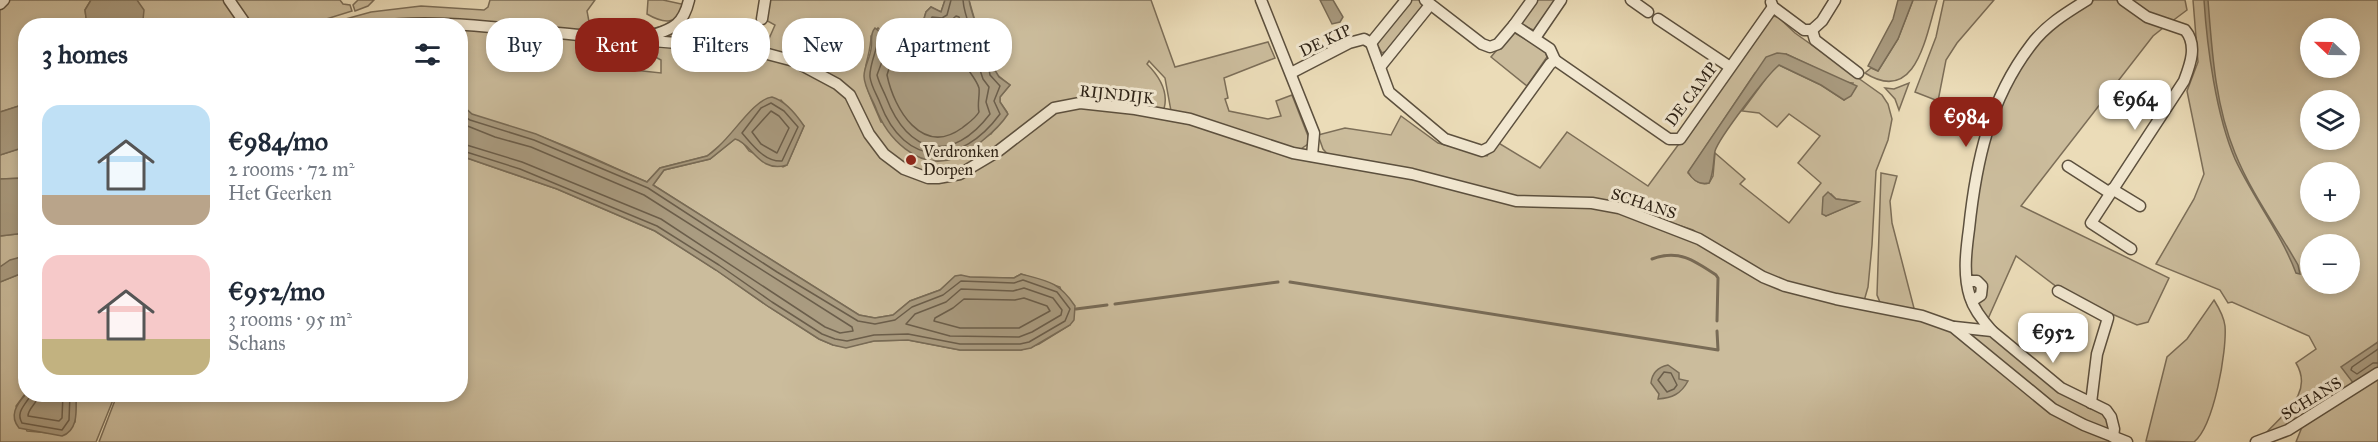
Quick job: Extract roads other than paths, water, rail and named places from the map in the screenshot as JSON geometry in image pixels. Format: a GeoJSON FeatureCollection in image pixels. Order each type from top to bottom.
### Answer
{"type":"FeatureCollection","features":[{"type":"Feature","properties":{"kind":"street"},"geometry":{"type":"LineString","coordinates":[[0,4],[4,0]]}},
{"type":"Feature","properties":{"kind":"street"},"geometry":{"type":"LineString","coordinates":[[229,0],[241,18]]}},
{"type":"Feature","properties":{"kind":"street"},"geometry":{"type":"LineString","coordinates":[[659,34],[676,26],[685,15],[689,0]]}},
{"type":"Feature","properties":{"kind":"street"},"geometry":{"type":"LineString","coordinates":[[762,18],[765,0]]}},
{"type":"Feature","properties":{"kind":"street"},"geometry":{"type":"LineString","coordinates":[[1261,0],[1314,132],[1312,156]]}},
{"type":"Feature","properties":{"kind":"street"},"geometry":{"type":"LineString","coordinates":[[1406,0],[1371,43],[1389,92],[1445,139],[1482,151],[1490,147],[1555,60]]}},
{"type":"Feature","properties":{"kind":"street"},"geometry":{"type":"LineString","coordinates":[[1380,67],[1428,3],[1482,44],[1490,47],[1498,44],[1532,0]]}},
{"type":"Feature","properties":{"kind":"street"},"geometry":{"type":"LineString","coordinates":[[1534,38],[1561,0]]}},
{"type":"Feature","properties":{"kind":"street"},"geometry":{"type":"LineString","coordinates":[[1631,0],[1648,12]]}},
{"type":"Feature","properties":{"kind":"street"},"geometry":{"type":"LineString","coordinates":[[1772,3],[1804,30],[1812,30],[1822,21],[1835,0]]}},
{"type":"Feature","properties":{"kind":"street"},"geometry":{"type":"LineString","coordinates":[[2087,0],[2060,16],[2032,43],[2001,95],[1981,147],[1974,179],[1966,256],[1967,281],[1978,314],[1992,331],[2047,377],[2106,410],[2111,417],[2114,429],[2113,438]]}},
{"type":"Feature","properties":{"kind":"street"},"geometry":{"type":"LineString","coordinates":[[2123,0],[2147,17],[2185,30],[2190,39],[2192,53],[2184,81],[2091,223],[2131,249]]}},
{"type":"Feature","properties":{"kind":"street","name":"DE CAMP"},"geometry":{"type":"LineString","coordinates":[[1514,25],[1550,49],[1555,60],[1670,139],[1680,139],[1772,3]]}},
{"type":"Feature","properties":{"kind":"street"},"geometry":{"type":"LineString","coordinates":[[1658,19],[1730,67]]}},
{"type":"Feature","properties":{"kind":"street","name":"RIJNDIJK"},"geometry":{"type":"LineString","coordinates":[[468,24],[575,34]]}},
{"type":"Feature","properties":{"kind":"street"},"geometry":{"type":"LineString","coordinates":[[1812,30],[1815,40],[1858,73]]}},
{"type":"Feature","properties":{"kind":"street","name":"DE KIP"},"geometry":{"type":"LineString","coordinates":[[1291,73],[1349,43],[1364,39],[1371,43]]}},
{"type":"Feature","properties":{"kind":"street","name":"RIJNDIJK"},"geometry":{"type":"LineString","coordinates":[[659,42],[749,49],[781,56],[808,67],[837,84],[850,96],[868,134],[884,154],[904,169],[928,178],[949,177],[970,169],[997,152],[1046,113],[1071,103],[1113,106],[1172,115],[1229,131],[1293,153],[1312,156]]}},
{"type":"Feature","properties":{"kind":"street","name":"SCHANS"},"geometry":{"type":"LineString","coordinates":[[1312,156],[1412,174],[1516,201],[1583,202],[1619,208],[1699,239],[1763,277],[1785,286],[1922,316],[1953,327],[1992,331]]}},
{"type":"Feature","properties":{"kind":"street"},"geometry":{"type":"LineString","coordinates":[[2068,165],[2140,206]]}},
{"type":"Feature","properties":{"kind":"street"},"geometry":{"type":"LineString","coordinates":[[2058,291],[2108,318],[2109,323],[2097,354],[2091,403]]}},
{"type":"Feature","properties":{"kind":"street","name":"SCHANS"},"geometry":{"type":"LineString","coordinates":[[1953,327],[2053,409],[2113,438],[2127,442]]}},
{"type":"Feature","properties":{"kind":"street","name":"SCHANS"},"geometry":{"type":"LineString","coordinates":[[2256,442],[2288,430],[2378,373]]}},
{"type":"Feature","properties":{"kind":"water"},"geometry":{"type":"Polygon","coordinates":[[[91,0],[137,0],[144,10],[143,18],[86,18],[85,10],[91,0]]]}},
{"type":"Feature","properties":{"kind":"water"},"geometry":{"type":"Polygon","coordinates":[[[945,0],[969,0],[974,18],[924,18],[931,7],[941,12],[945,0]]]}},
{"type":"Feature","properties":{"kind":"water"},"geometry":{"type":"Polygon","coordinates":[[[1320,0],[1333,0],[1343,17],[1340,22],[1332,24],[1320,0]]]}},
{"type":"Feature","properties":{"kind":"water"},"geometry":{"type":"Polygon","coordinates":[[[1898,0],[1913,0],[1898,39],[1878,71],[1868,66],[1893,19],[1898,0]]]}},
{"type":"Feature","properties":{"kind":"water"},"geometry":{"type":"Polygon","coordinates":[[[2204,0],[2208,0],[2216,78],[2228,135],[2249,182],[2298,265],[2300,274],[2296,273],[2283,244],[2235,159],[2218,102],[2207,38],[2204,0]]]}},
{"type":"Feature","properties":{"kind":"water"},"geometry":{"type":"Polygon","coordinates":[[[875,28],[876,72],[996,72],[1010,85],[1000,97],[1000,102],[1008,114],[986,138],[955,158],[941,161],[928,160],[905,149],[895,140],[880,118],[864,80],[872,33],[875,28]]]}},
{"type":"Feature","properties":{"kind":"water"},"geometry":{"type":"Polygon","coordinates":[[[1777,53],[1786,54],[1857,86],[1851,96],[1844,100],[1821,85],[1779,65],[1764,81],[1718,144],[1709,183],[1697,182],[1688,172],[1766,57],[1777,53]]]}},
{"type":"Feature","properties":{"kind":"water"},"geometry":{"type":"Polygon","coordinates":[[[772,97],[777,99],[794,113],[804,126],[787,165],[777,167],[763,162],[735,139],[710,159],[664,170],[653,185],[859,315],[875,318],[893,315],[910,301],[940,290],[955,276],[1014,278],[1021,274],[1046,281],[1064,292],[1075,306],[1074,320],[1070,325],[1031,348],[1021,350],[960,350],[908,340],[874,341],[846,348],[833,345],[819,339],[769,307],[655,231],[557,189],[468,158],[468,110],[472,114],[536,134],[647,182],[660,168],[707,156],[723,142],[756,105],[772,97]]]}},
{"type":"Feature","properties":{"kind":"water"},"geometry":{"type":"Polygon","coordinates":[[[18,106],[18,149],[0,155],[0,112],[18,106]]]}},
{"type":"Feature","properties":{"kind":"water"},"geometry":{"type":"Polygon","coordinates":[[[18,178],[18,234],[0,236],[0,179],[18,178]]]}},
{"type":"Feature","properties":{"kind":"water"},"geometry":{"type":"Polygon","coordinates":[[[1828,192],[1836,199],[1859,202],[1826,216],[1822,214],[1823,197],[1828,192]]]}},
{"type":"Feature","properties":{"kind":"water"},"geometry":{"type":"Polygon","coordinates":[[[18,258],[18,275],[0,282],[0,267],[18,258]]]}},
{"type":"Feature","properties":{"kind":"water"},"geometry":{"type":"Polygon","coordinates":[[[2378,342],[2378,367],[2354,384],[2341,367],[2378,342]]]}},
{"type":"Feature","properties":{"kind":"water"},"geometry":{"type":"Polygon","coordinates":[[[1668,365],[1679,373],[1679,379],[1688,381],[1676,394],[1658,399],[1659,394],[1651,383],[1652,379],[1657,371],[1668,365]]]}},
{"type":"Feature","properties":{"kind":"water"},"geometry":{"type":"Polygon","coordinates":[[[19,402],[76,402],[74,424],[62,436],[19,428],[14,419],[19,402]]]}},
{"type":"Feature","properties":{"kind":"waterway"},"geometry":{"type":"LineString","coordinates":[[1652,259],[1661,256],[1678,256],[1693,261],[1716,275],[1718,278],[1717,321]]}},
{"type":"Feature","properties":{"kind":"waterway"},"geometry":{"type":"LineString","coordinates":[[1115,304],[1278,282]]}},
{"type":"Feature","properties":{"kind":"waterway"},"geometry":{"type":"LineString","coordinates":[[1290,282],[1718,350],[1717,331]]}},
{"type":"Feature","properties":{"kind":"waterway"},"geometry":{"type":"LineString","coordinates":[[1076,309],[1107,305]]}},
{"type":"Feature","properties":{"kind":"place","name":"Verdronken Dorpen"},"geometry":{"type":"Point","coordinates":[911,160]}}]}
